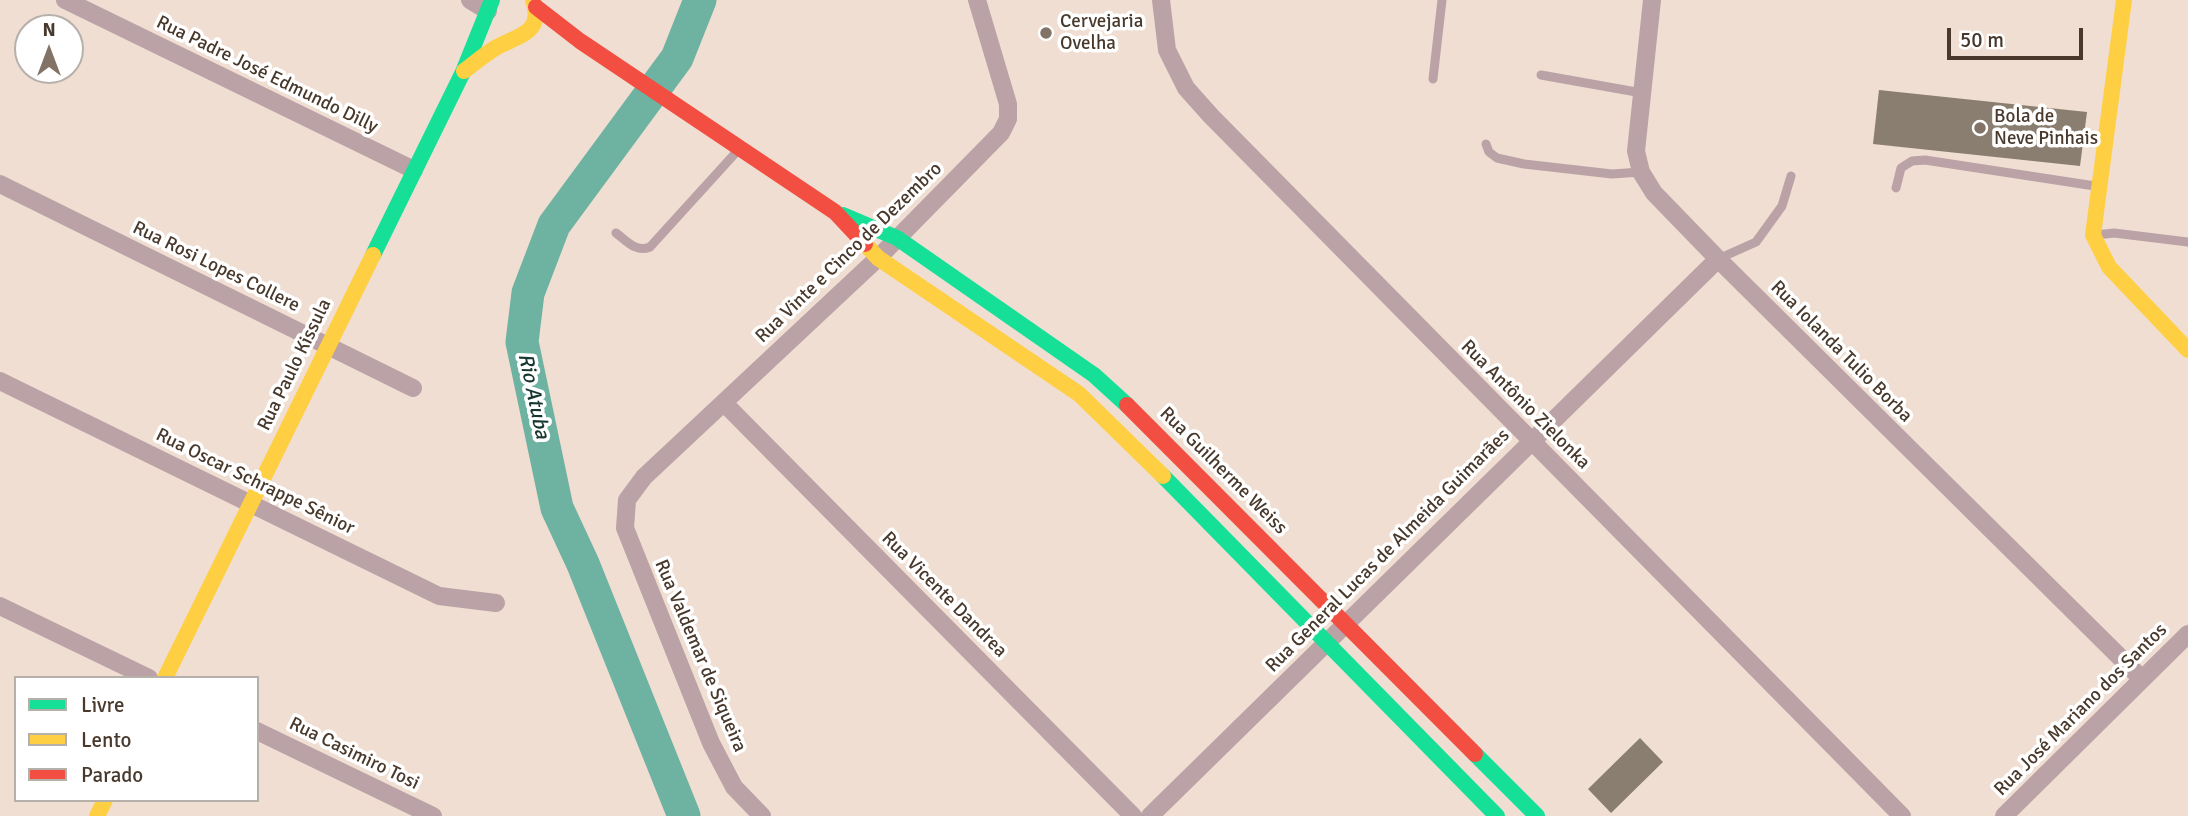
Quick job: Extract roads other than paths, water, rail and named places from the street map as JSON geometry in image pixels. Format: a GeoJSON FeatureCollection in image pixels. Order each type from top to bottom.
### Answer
{"type":"FeatureCollection","features":[{"type":"Feature","properties":{"kind":"street","name":"Rua Padre José Edmundo Dilly"},"geometry":{"type":"LineString","coordinates":[[65,0],[414,170]]}},
{"type":"Feature","properties":{"kind":"street"},"geometry":{"type":"LineString","coordinates":[[470,0],[490,6],[488,19],[496,32],[510,38],[557,37],[580,41]]}},
{"type":"Feature","properties":{"kind":"street","name":"Rua Vinte e Cinco de Dezembro"},"geometry":{"type":"LineString","coordinates":[[627,500],[643,477],[878,258],[1001,133],[1008,119],[1006,95],[977,0]]}},
{"type":"Feature","properties":{"kind":"street","name":"Rua Antônio Zielonka"},"geometry":{"type":"LineString","coordinates":[[1161,0],[1167,50],[1186,88],[1211,116],[1902,816]]}},
{"type":"Feature","properties":{"kind":"street","name":"Rua Iolanda Tulio Borba"},"geometry":{"type":"LineString","coordinates":[[1652,0],[1636,151],[1641,172],[1654,193],[2142,679]]}},
{"type":"Feature","properties":{"kind":"street"},"geometry":{"type":"LineString","coordinates":[[2124,0],[2093,235],[2109,267],[2188,350]]}},
{"type":"Feature","properties":{"kind":"street"},"geometry":{"type":"LineString","coordinates":[[518,37],[531,29],[537,15],[534,2]]}},
{"type":"Feature","properties":{"kind":"street","name":"Rua Guilherme Weiss"},"geometry":{"type":"LineString","coordinates":[[534,2],[580,41],[687,110],[835,212],[897,238],[1094,375],[1537,816]]}},
{"type":"Feature","properties":{"kind":"street","name":"Rua Paulo Kissula"},"geometry":{"type":"LineString","coordinates":[[166,676],[463,72],[490,6]]}},
{"type":"Feature","properties":{"kind":"street","name":"Rua Paulo Kissula"},"geometry":{"type":"LineString","coordinates":[[463,72],[495,48],[518,37]]}},
{"type":"Feature","properties":{"kind":"street","name":"Rua Rosi Lopes Collere"},"geometry":{"type":"LineString","coordinates":[[0,184],[412,388]]}},
{"type":"Feature","properties":{"kind":"street","name":"Rua Guilherme Weiss"},"geometry":{"type":"LineString","coordinates":[[835,212],[878,258],[1079,394],[1497,816]]}},
{"type":"Feature","properties":{"kind":"street","name":"Rua General Lucas de Almeida Guimarães"},"geometry":{"type":"LineString","coordinates":[[1150,816],[1718,259]]}},
{"type":"Feature","properties":{"kind":"street","name":"Rua Oscar Schrappe Sênior"},"geometry":{"type":"LineString","coordinates":[[0,381],[439,596],[496,603]]}},
{"type":"Feature","properties":{"kind":"street","name":"Rua Vicente Dandrea"},"geometry":{"type":"LineString","coordinates":[[724,403],[1133,816]]}},
{"type":"Feature","properties":{"kind":"street","name":"Rua Valdemar de Siqueira"},"geometry":{"type":"LineString","coordinates":[[627,500],[625,528],[711,743],[733,787],[762,816]]}},
{"type":"Feature","properties":{"kind":"street"},"geometry":{"type":"LineString","coordinates":[[0,606],[145,676]]}},
{"type":"Feature","properties":{"kind":"street","name":"Rua José Mariano dos Santos"},"geometry":{"type":"LineString","coordinates":[[2004,816],[2188,634]]}},
{"type":"Feature","properties":{"kind":"street","name":"Rua Casimiro Tosi"},"geometry":{"type":"LineString","coordinates":[[259,732],[433,816]]}},
{"type":"Feature","properties":{"kind":"lane"},"geometry":{"type":"LineString","coordinates":[[1433,79],[1443,0]]}},
{"type":"Feature","properties":{"kind":"lane"},"geometry":{"type":"LineString","coordinates":[[1541,75],[1643,93]]}},
{"type":"Feature","properties":{"kind":"lane"},"geometry":{"type":"LineString","coordinates":[[1486,144],[1489,152],[1497,158],[1524,164],[1612,174],[1641,172]]}},
{"type":"Feature","properties":{"kind":"lane"},"geometry":{"type":"LineString","coordinates":[[617,233],[637,248],[650,247],[741,147]]}},
{"type":"Feature","properties":{"kind":"lane"},"geometry":{"type":"LineString","coordinates":[[1896,188],[1901,168],[1912,161],[1925,160],[2098,187]]}},
{"type":"Feature","properties":{"kind":"lane"},"geometry":{"type":"LineString","coordinates":[[1718,259],[1756,242],[1782,206],[1791,176]]}},
{"type":"Feature","properties":{"kind":"lane"},"geometry":{"type":"LineString","coordinates":[[2093,235],[2114,233],[2188,242]]}},
{"type":"Feature","properties":{"kind":"waterway","name":"Rio Atuba"},"geometry":{"type":"LineString","coordinates":[[684,816],[583,564],[557,508],[522,342],[528,293],[554,225],[677,58],[700,0]]}},
{"type":"Feature","properties":{"kind":"place","name":"Cervejaria Ovelha"},"geometry":{"type":"Point","coordinates":[1046,33]}},
{"type":"Feature","properties":{"kind":"place","name":"Bola de Neve Pinhais"},"geometry":{"type":"Point","coordinates":[1980,128]}}]}
